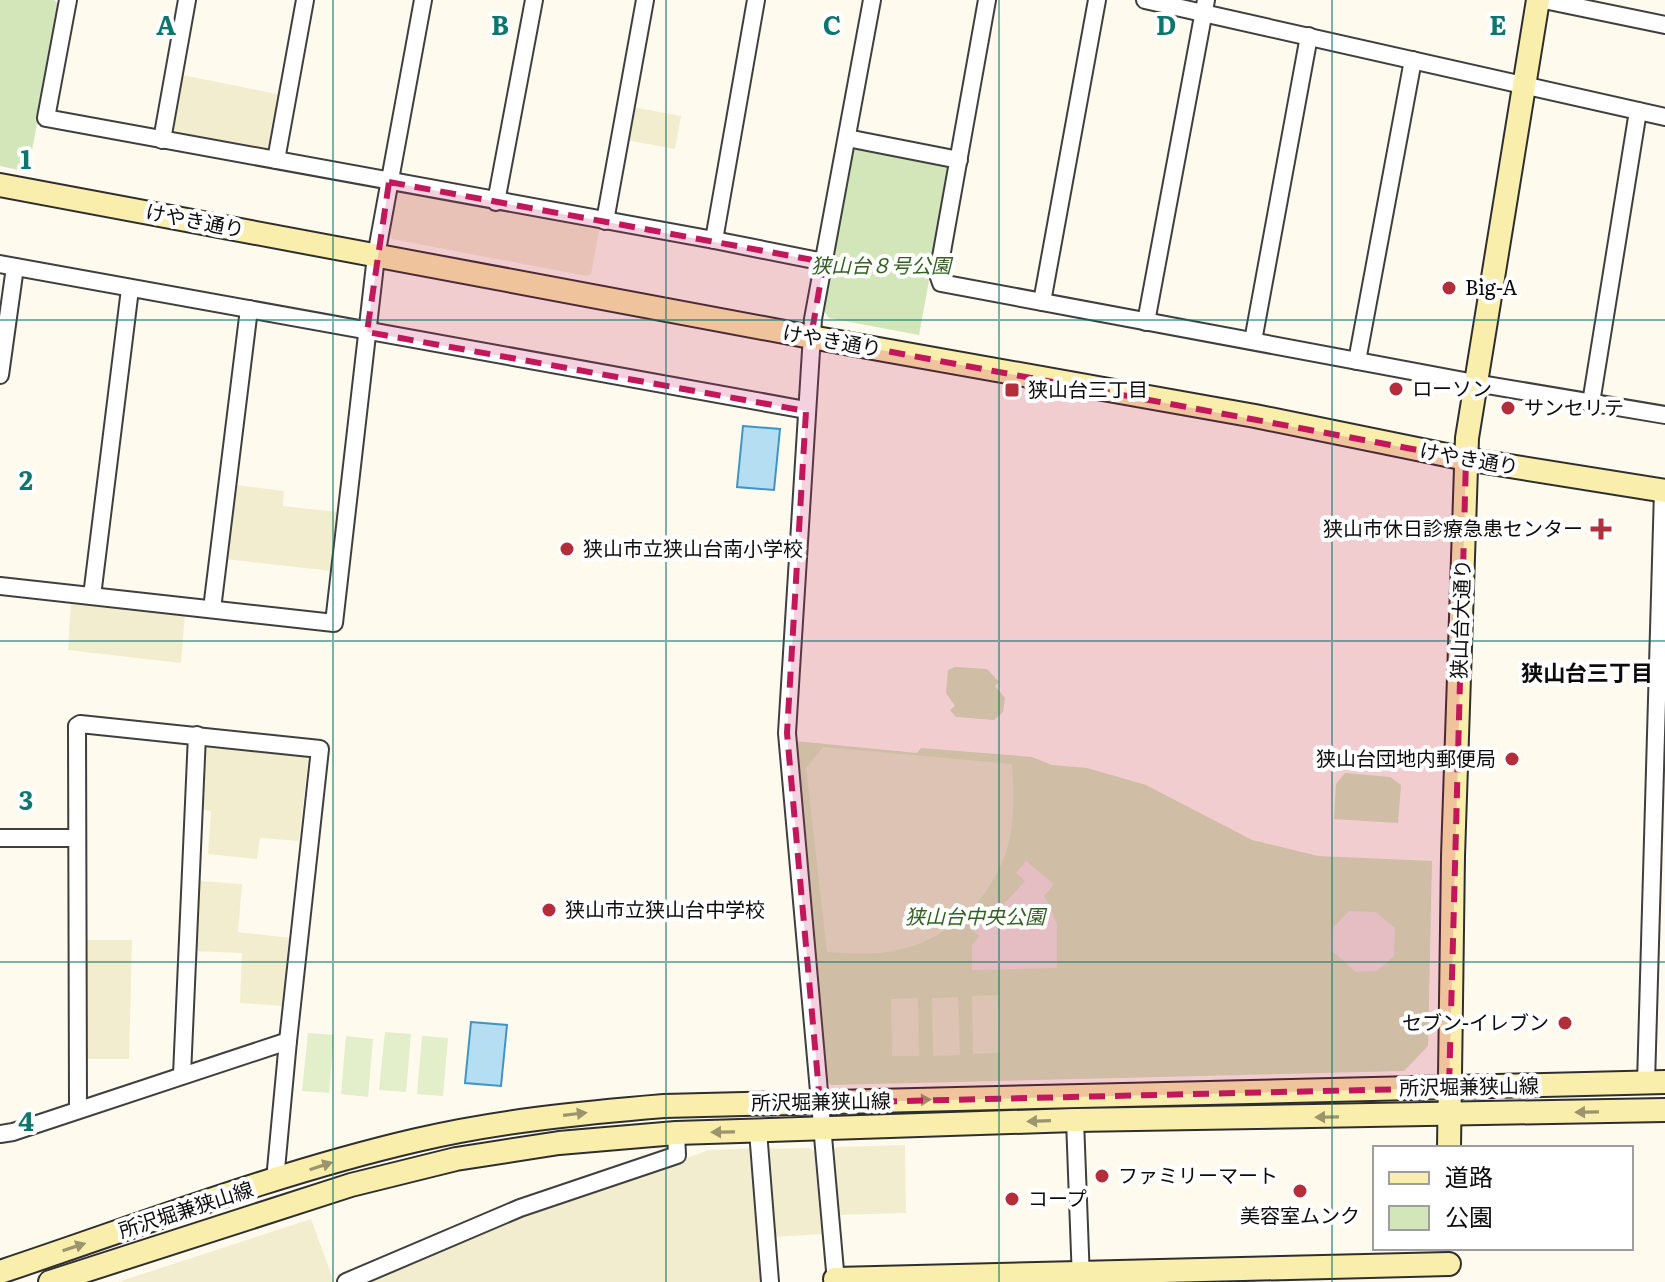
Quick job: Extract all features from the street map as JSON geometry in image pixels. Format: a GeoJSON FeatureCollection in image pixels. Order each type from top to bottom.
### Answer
{"type":"FeatureCollection","features":[{"type":"Feature","properties":{"kind":"street"},"geometry":{"type":"LineString","coordinates":[[68,0],[46,118],[824,262]]}},
{"type":"Feature","properties":{"kind":"street"},"geometry":{"type":"LineString","coordinates":[[162,140],[187,0]]}},
{"type":"Feature","properties":{"kind":"street"},"geometry":{"type":"LineString","coordinates":[[276,160],[305,0]]}},
{"type":"Feature","properties":{"kind":"street"},"geometry":{"type":"LineString","coordinates":[[0,586],[334,623],[376,256],[423,0]]}},
{"type":"Feature","properties":{"kind":"street"},"geometry":{"type":"LineString","coordinates":[[496,202],[534,0]]}},
{"type":"Feature","properties":{"kind":"street"},"geometry":{"type":"LineString","coordinates":[[605,221],[645,0]]}},
{"type":"Feature","properties":{"kind":"street"},"geometry":{"type":"LineString","coordinates":[[714,240],[756,0]]}},
{"type":"Feature","properties":{"kind":"street"},"geometry":{"type":"LineString","coordinates":[[872,0],[811,337],[787,733],[836,1281],[1198,1276],[1450,1265]]}},
{"type":"Feature","properties":{"kind":"street"},"geometry":{"type":"LineString","coordinates":[[987,0],[939,282],[1475,383],[1665,415]]}},
{"type":"Feature","properties":{"kind":"street"},"geometry":{"type":"LineString","coordinates":[[1042,302],[1097,0]]}},
{"type":"Feature","properties":{"kind":"street"},"geometry":{"type":"LineString","coordinates":[[1145,0],[1205,6],[1309,36],[1665,117]]}},
{"type":"Feature","properties":{"kind":"street","name":"狭山台大通り"},"geometry":{"type":"LineString","coordinates":[[1449,1146],[1453,856],[1466,459],[1475,383],[1538,0]]}},
{"type":"Feature","properties":{"kind":"street"},"geometry":{"type":"LineString","coordinates":[[1544,0],[1665,25]]}},
{"type":"Feature","properties":{"kind":"street"},"geometry":{"type":"LineString","coordinates":[[1146,322],[1205,6]]}},
{"type":"Feature","properties":{"kind":"street"},"geometry":{"type":"LineString","coordinates":[[1253,341],[1309,36]]}},
{"type":"Feature","properties":{"kind":"street"},"geometry":{"type":"LineString","coordinates":[[1357,361],[1413,60]]}},
{"type":"Feature","properties":{"kind":"street"},"geometry":{"type":"LineString","coordinates":[[1591,403],[1638,111]]}},
{"type":"Feature","properties":{"kind":"street"},"geometry":{"type":"LineString","coordinates":[[847,138],[959,160]]}},
{"type":"Feature","properties":{"kind":"street","name":"けやき通り"},"geometry":{"type":"LineString","coordinates":[[0,185],[811,337],[1255,416],[1466,459],[1664,491]]}},
{"type":"Feature","properties":{"kind":"street"},"geometry":{"type":"LineString","coordinates":[[0,375],[7,265],[806,410]]}},
{"type":"Feature","properties":{"kind":"street"},"geometry":{"type":"LineString","coordinates":[[92,596],[130,289]]}},
{"type":"Feature","properties":{"kind":"street"},"geometry":{"type":"LineString","coordinates":[[212,609],[249,309]]}},
{"type":"Feature","properties":{"kind":"street"},"geometry":{"type":"LineString","coordinates":[[1656,1082],[1664,491]]}},
{"type":"Feature","properties":{"kind":"street"},"geometry":{"type":"LineString","coordinates":[[78,1109],[77,726],[320,749],[275,1180]]}},
{"type":"Feature","properties":{"kind":"street"},"geometry":{"type":"LineString","coordinates":[[182,1075],[197,735]]}},
{"type":"Feature","properties":{"kind":"street"},"geometry":{"type":"LineString","coordinates":[[0,838],[76,838]]}},
{"type":"Feature","properties":{"kind":"street"},"geometry":{"type":"LineString","coordinates":[[0,1134],[288,1041]]}},
{"type":"Feature","properties":{"kind":"street","name":"所沢堀兼狭山線"},"geometry":{"type":"LineString","coordinates":[[0,1272],[346,1158],[420,1139],[586,1112],[664,1106],[1656,1082]]}},
{"type":"Feature","properties":{"kind":"street","name":"所沢堀兼狭山線"},"geometry":{"type":"LineString","coordinates":[[50,1282],[296,1202],[412,1169],[559,1143],[676,1133],[1075,1120],[1665,1110]]}},
{"type":"Feature","properties":{"kind":"street"},"geometry":{"type":"LineString","coordinates":[[1075,1120],[1080,1278]]}},
{"type":"Feature","properties":{"kind":"street"},"geometry":{"type":"LineString","coordinates":[[758,1131],[770,1282]]}},
{"type":"Feature","properties":{"kind":"street"},"geometry":{"type":"LineString","coordinates":[[346,1282],[520,1208],[677,1155],[676,1133]]}},
{"type":"Feature","properties":{"kind":"highlighted area"},"geometry":{"type":"Polygon","coordinates":[[[389,182],[824,262],[811,337],[1466,459],[1449,1088],[820,1103],[787,733],[806,411],[367,332],[389,182]]]}},
{"type":"Feature","properties":{"kind":"shaded area"},"geometry":{"type":"Polygon","coordinates":[[[182,75],[282,95],[273,146],[266,151],[176,133],[172,127],[182,75]]]}},
{"type":"Feature","properties":{"kind":"shaded area"},"geometry":{"type":"Polygon","coordinates":[[[632,107],[681,116],[675,149],[626,140],[632,107]]]}},
{"type":"Feature","properties":{"kind":"shaded area"},"geometry":{"type":"Polygon","coordinates":[[[402,190],[600,226],[591,274],[586,276],[392,239],[389,232],[396,194],[402,190]]]}},
{"type":"Feature","properties":{"kind":"shaded area"},"geometry":{"type":"Polygon","coordinates":[[[236,485],[284,491],[283,506],[339,512],[332,571],[225,559],[236,485]]]}},
{"type":"Feature","properties":{"kind":"shaded area"},"geometry":{"type":"Polygon","coordinates":[[[71,601],[185,614],[181,663],[68,650],[71,601]]]}},
{"type":"Feature","properties":{"kind":"shaded area"},"geometry":{"type":"Polygon","coordinates":[[[207,744],[303,754],[308,760],[299,841],[260,838],[257,859],[208,854],[211,811],[200,809],[203,749],[207,744]]]}},
{"type":"Feature","properties":{"kind":"shaded area"},"geometry":{"type":"Polygon","coordinates":[[[1026,861],[1054,884],[1044,896],[1057,924],[1057,968],[972,970],[972,945],[979,936],[971,929],[976,922],[983,927],[1025,881],[1016,873],[1026,861]]]}},
{"type":"Feature","properties":{"kind":"shaded area"},"geometry":{"type":"Polygon","coordinates":[[[198,881],[242,884],[238,932],[291,938],[283,1006],[240,1003],[242,953],[194,951],[198,881]]]}},
{"type":"Feature","properties":{"kind":"shaded area"},"geometry":{"type":"Polygon","coordinates":[[[1349,911],[1376,912],[1395,928],[1394,956],[1377,971],[1356,972],[1331,950],[1332,929],[1349,911]]]}},
{"type":"Feature","properties":{"kind":"shaded area"},"geometry":{"type":"Polygon","coordinates":[[[85,940],[132,940],[129,1059],[85,1059],[85,940]]]}},
{"type":"Feature","properties":{"kind":"shaded area"},"geometry":{"type":"Polygon","coordinates":[[[905,1145],[906,1213],[836,1215],[831,1152],[836,1147],[905,1145]]]}},
{"type":"Feature","properties":{"kind":"shaded area"},"geometry":{"type":"Polygon","coordinates":[[[755,1148],[766,1282],[366,1282],[490,1226],[709,1150],[755,1148]]]}},
{"type":"Feature","properties":{"kind":"shaded area"},"geometry":{"type":"Polygon","coordinates":[[[810,1148],[815,1152],[822,1234],[772,1237],[764,1149],[810,1148]]]}},
{"type":"Feature","properties":{"kind":"shaded area"},"geometry":{"type":"Polygon","coordinates":[[[311,1219],[334,1282],[118,1282],[311,1219]]]}},
{"type":"Feature","properties":{"kind":"green space"},"geometry":{"type":"Polygon","coordinates":[[[0,0],[54,0],[59,5],[28,172],[0,166],[0,0]]]}},
{"type":"Feature","properties":{"kind":"green space","name":"狭山台８号公園"},"geometry":{"type":"Polygon","coordinates":[[[858,147],[946,164],[949,172],[919,335],[829,318],[822,308],[853,152],[858,147]]]}},
{"type":"Feature","properties":{"kind":"green space"},"geometry":{"type":"Polygon","coordinates":[[[955,667],[987,669],[999,682],[995,686],[1005,698],[1003,712],[994,720],[956,717],[950,710],[955,706],[946,693],[948,670],[955,667]]]}},
{"type":"Feature","properties":{"kind":"green space","name":"狭山台中央公園"},"geometry":{"type":"Polygon","coordinates":[[[795,741],[917,753],[921,748],[1032,757],[1052,765],[1087,768],[1146,785],[1252,840],[1318,856],[1432,861],[1428,1046],[1404,1071],[831,1085],[826,1079],[795,741]]]}},
{"type":"Feature","properties":{"kind":"green space"},"geometry":{"type":"Polygon","coordinates":[[[823,747],[1012,764],[1013,796],[1007,849],[989,887],[962,918],[927,940],[908,947],[865,954],[827,952],[806,768],[823,747]]]}},
{"type":"Feature","properties":{"kind":"green space"},"geometry":{"type":"Polygon","coordinates":[[[1345,773],[1390,777],[1401,785],[1398,823],[1334,819],[1336,784],[1345,773]]]}},
{"type":"Feature","properties":{"kind":"green space"},"geometry":{"type":"Polygon","coordinates":[[[999,995],[1000,1053],[973,1054],[972,996],[999,995]]]}},
{"type":"Feature","properties":{"kind":"green space"},"geometry":{"type":"Polygon","coordinates":[[[958,997],[960,1055],[933,1056],[932,998],[958,997]]]}},
{"type":"Feature","properties":{"kind":"green space"},"geometry":{"type":"Polygon","coordinates":[[[918,998],[919,1056],[892,1056],[891,999],[918,998]]]}},
{"type":"Feature","properties":{"kind":"green space"},"geometry":{"type":"Polygon","coordinates":[[[385,1032],[411,1034],[406,1092],[379,1090],[385,1032]]]}},
{"type":"Feature","properties":{"kind":"green space"},"geometry":{"type":"Polygon","coordinates":[[[308,1033],[334,1035],[329,1093],[302,1091],[308,1033]]]}},
{"type":"Feature","properties":{"kind":"green space"},"geometry":{"type":"Polygon","coordinates":[[[346,1036],[373,1039],[368,1097],[341,1094],[346,1036]]]}},
{"type":"Feature","properties":{"kind":"green space"},"geometry":{"type":"Polygon","coordinates":[[[422,1036],[448,1038],[443,1096],[417,1094],[422,1036]]]}},
{"type":"Feature","properties":{"kind":"water"},"geometry":{"type":"Polygon","coordinates":[[[743,426],[780,429],[774,490],[737,487],[743,426]]]}},
{"type":"Feature","properties":{"kind":"water"},"geometry":{"type":"Polygon","coordinates":[[[471,1022],[507,1025],[501,1086],[465,1083],[471,1022]]]}},
{"type":"Feature","properties":{"kind":"place","name":"Big-A"},"geometry":{"type":"Point","coordinates":[1449,288]}},
{"type":"Feature","properties":{"kind":"place","name":"ローソン"},"geometry":{"type":"Point","coordinates":[1396,389]}},
{"type":"Feature","properties":{"kind":"place","name":"狭山台三丁目"},"geometry":{"type":"Point","coordinates":[1012,390]}},
{"type":"Feature","properties":{"kind":"place","name":"サンセリテ"},"geometry":{"type":"Point","coordinates":[1508,408]}},
{"type":"Feature","properties":{"kind":"place","name":"狭山市休日診療急患センター"},"geometry":{"type":"Point","coordinates":[1601,529]}},
{"type":"Feature","properties":{"kind":"place","name":"狭山市立狭山台南小学校"},"geometry":{"type":"Point","coordinates":[567,549]}},
{"type":"Feature","properties":{"kind":"place","name":"狭山台団地内郵便局"},"geometry":{"type":"Point","coordinates":[1512,759]}},
{"type":"Feature","properties":{"kind":"place","name":"狭山市立狭山台中学校"},"geometry":{"type":"Point","coordinates":[549,910]}},
{"type":"Feature","properties":{"kind":"place","name":"セブン-イレブン"},"geometry":{"type":"Point","coordinates":[1565,1023]}},
{"type":"Feature","properties":{"kind":"place","name":"ファミリーマート"},"geometry":{"type":"Point","coordinates":[1102,1176]}},
{"type":"Feature","properties":{"kind":"place","name":"美容室ムンク"},"geometry":{"type":"Point","coordinates":[1300,1191]}},
{"type":"Feature","properties":{"kind":"place","name":"コープ"},"geometry":{"type":"Point","coordinates":[1012,1199]}},
{"type":"Feature","properties":{"kind":"district","name":"狭山台三丁目"},"geometry":{"type":"Point","coordinates":[1587,673]}}]}
